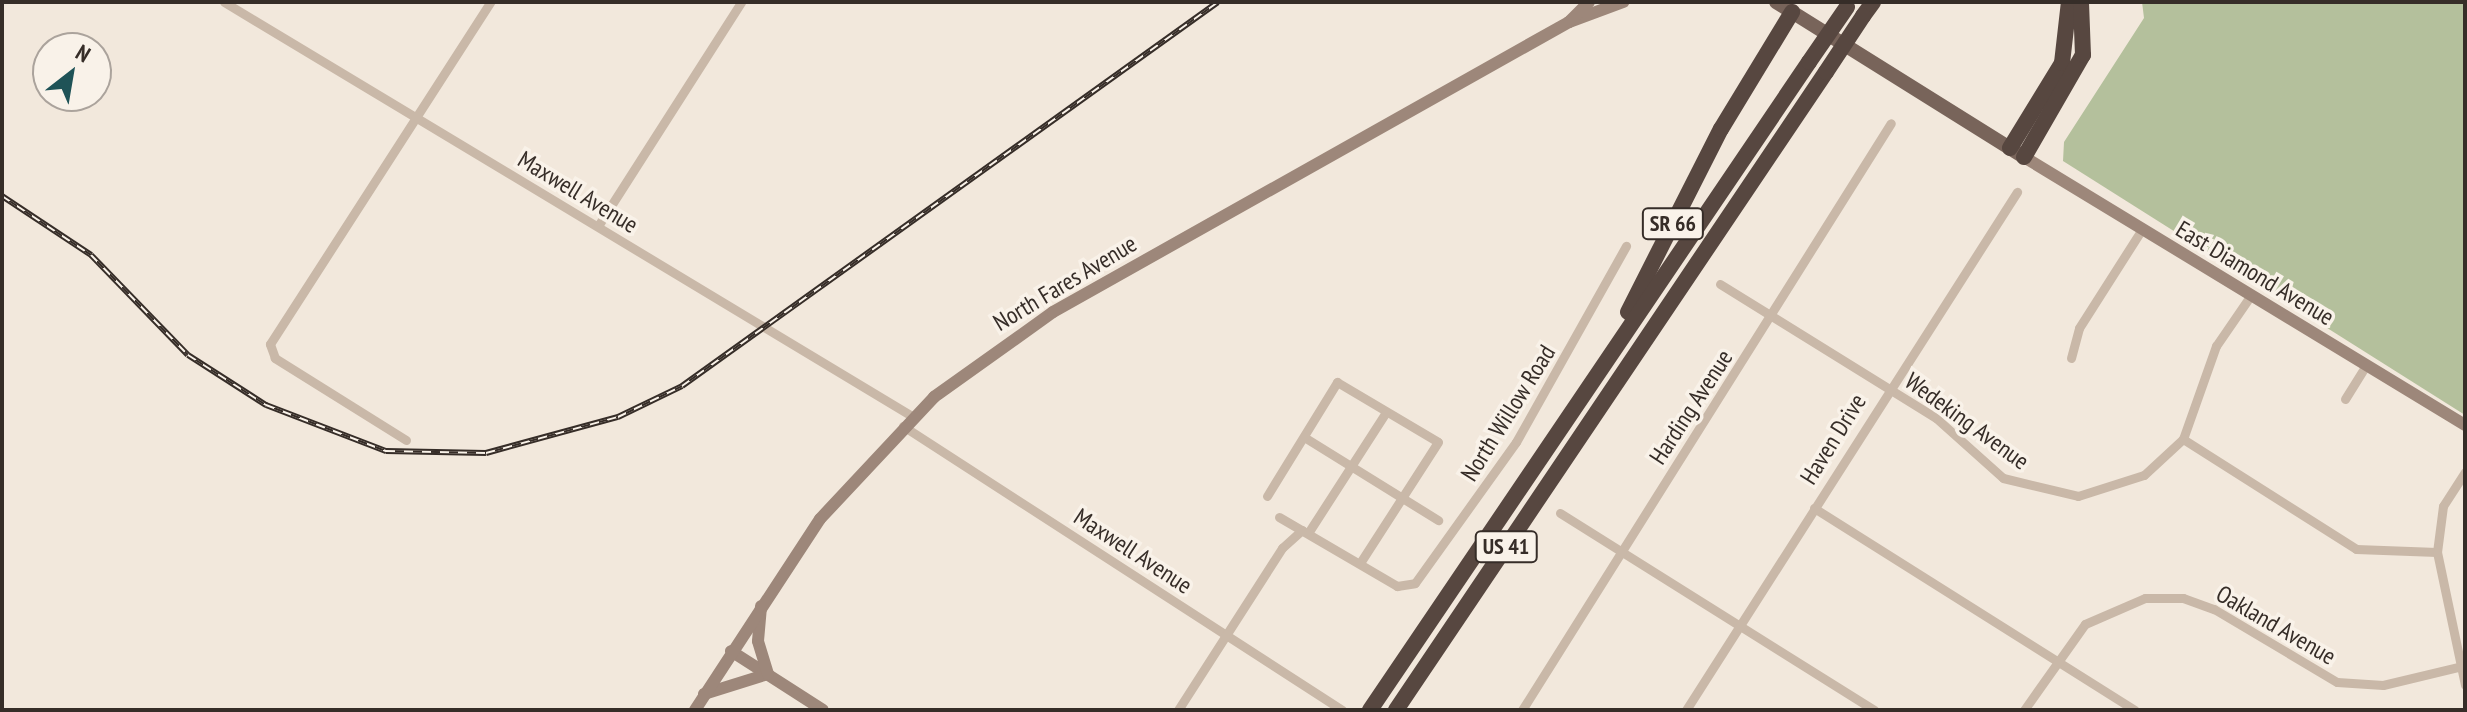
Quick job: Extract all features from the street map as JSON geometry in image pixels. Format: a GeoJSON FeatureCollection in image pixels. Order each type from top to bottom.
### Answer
{"type":"FeatureCollection","features":[{"type":"Feature","properties":{"kind":"highway","name":"US 41"},"geometry":{"type":"LineString","coordinates":[[1396,710],[1873,2]]}},
{"type":"Feature","properties":{"kind":"highway"},"geometry":{"type":"LineString","coordinates":[[2017,153],[2066,54],[2069,2]]}},
{"type":"Feature","properties":{"kind":"highway"},"geometry":{"type":"LineString","coordinates":[[2017,153],[2083,55],[2081,2]]}},
{"type":"Feature","properties":{"kind":"highway","name":"US 41"},"geometry":{"type":"LineString","coordinates":[[1370,710],[1849,4]]}},
{"type":"Feature","properties":{"kind":"highway","name":"SR 66"},"geometry":{"type":"LineString","coordinates":[[1554,437],[1792,12]]}},
{"type":"Feature","properties":{"kind":"main road","name":"East Diamond Avenue"},"geometry":{"type":"LineString","coordinates":[[1776,2],[2017,153]]}},
{"type":"Feature","properties":{"kind":"street","name":"Maxwell Avenue"},"geometry":{"type":"LineString","coordinates":[[224,2],[598,226],[908,421],[1342,710]]}},
{"type":"Feature","properties":{"kind":"street"},"geometry":{"type":"LineString","coordinates":[[406,440],[275,358],[270,344],[490,2]]}},
{"type":"Feature","properties":{"kind":"street"},"geometry":{"type":"LineString","coordinates":[[598,226],[741,2]]}},
{"type":"Feature","properties":{"kind":"street","name":"North Fares Avenue"},"geometry":{"type":"LineString","coordinates":[[1569,22],[1589,2]]}},
{"type":"Feature","properties":{"kind":"street","name":"North Fares Avenue"},"geometry":{"type":"LineString","coordinates":[[695,710],[762,603],[820,519],[908,421],[1053,312],[1569,22],[1623,2]]}},
{"type":"Feature","properties":{"kind":"street","name":"Harding Avenue"},"geometry":{"type":"LineString","coordinates":[[1522,710],[1891,123]]}},
{"type":"Feature","properties":{"kind":"street","name":"East Diamond Avenue"},"geometry":{"type":"LineString","coordinates":[[2017,153],[2465,425]]}},
{"type":"Feature","properties":{"kind":"street","name":"Haven Drive"},"geometry":{"type":"LineString","coordinates":[[1686,710],[2017,192]]}},
{"type":"Feature","properties":{"kind":"street"},"geometry":{"type":"LineString","coordinates":[[2071,358],[2079,328],[2142,229]]}},
{"type":"Feature","properties":{"kind":"street","name":"North Willow Road"},"geometry":{"type":"LineString","coordinates":[[1360,563],[1406,587],[1516,442],[1626,246]]}},
{"type":"Feature","properties":{"kind":"street","name":"Wedeking Avenue"},"geometry":{"type":"LineString","coordinates":[[1720,284],[1936,418],[1993,471],[2040,492],[2078,496],[2118,487],[2183,439]]}},
{"type":"Feature","properties":{"kind":"street"},"geometry":{"type":"LineString","coordinates":[[2251,295],[2216,346],[2183,439],[2356,549],[2437,552]]}},
{"type":"Feature","properties":{"kind":"street"},"geometry":{"type":"LineString","coordinates":[[2345,399],[2366,366]]}},
{"type":"Feature","properties":{"kind":"street"},"geometry":{"type":"LineString","coordinates":[[1267,496],[1338,383],[1438,442],[1360,563],[1279,517]]}},
{"type":"Feature","properties":{"kind":"street"},"geometry":{"type":"LineString","coordinates":[[1178,710],[1226,635],[1352,468],[1386,412]]}},
{"type":"Feature","properties":{"kind":"street"},"geometry":{"type":"LineString","coordinates":[[1304,437],[1438,520]]}},
{"type":"Feature","properties":{"kind":"street"},"geometry":{"type":"LineString","coordinates":[[2465,472],[2443,506],[2437,552],[2465,685]]}},
{"type":"Feature","properties":{"kind":"street"},"geometry":{"type":"LineString","coordinates":[[1814,508],[2135,710]]}},
{"type":"Feature","properties":{"kind":"street"},"geometry":{"type":"LineString","coordinates":[[1560,513],[1739,625],[1860,706],[1874,710]]}},
{"type":"Feature","properties":{"kind":"street","name":"Oakland Avenue"},"geometry":{"type":"LineString","coordinates":[[2024,710],[2055,660],[2098,615],[2169,596],[2214,609],[2337,682],[2383,685],[2462,666]]}},
{"type":"Feature","properties":{"kind":"street"},"geometry":{"type":"LineString","coordinates":[[762,603],[758,641],[768,674]]}},
{"type":"Feature","properties":{"kind":"street"},"geometry":{"type":"LineString","coordinates":[[731,651],[823,710]]}},
{"type":"Feature","properties":{"kind":"street"},"geometry":{"type":"LineString","coordinates":[[704,694],[768,674]]}},
{"type":"Feature","properties":{"kind":"green space"},"geometry":{"type":"Polygon","coordinates":[[[2142,2],[2465,2],[2465,415],[2063,161],[2064,142],[2144,18],[2142,2]]]}},
{"type":"Feature","properties":{"kind":"railway"},"geometry":{"type":"LineString","coordinates":[[2,196],[91,255],[188,355],[266,405],[386,451],[486,453],[618,417],[682,386],[1218,2]]}}]}
